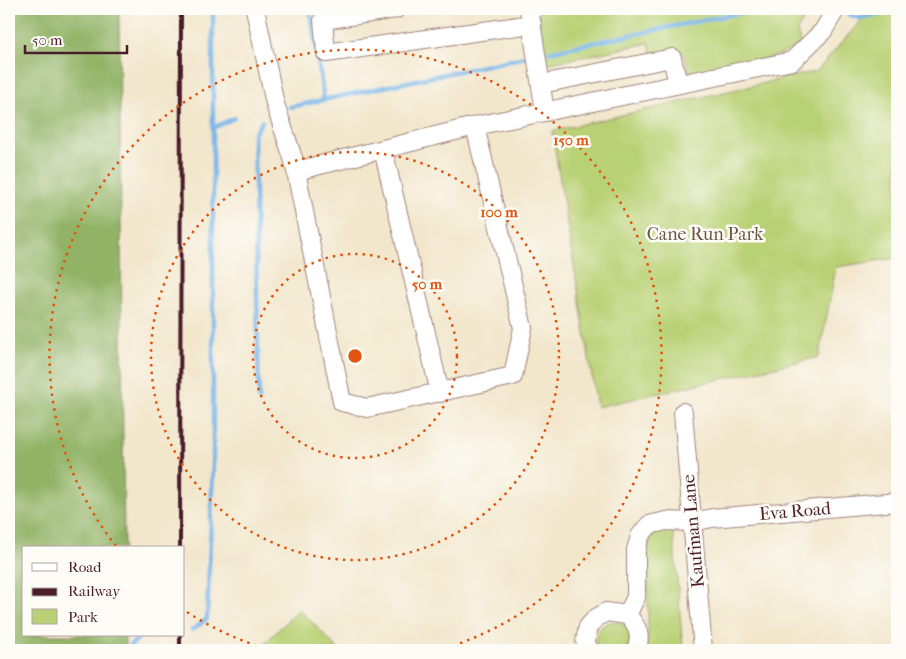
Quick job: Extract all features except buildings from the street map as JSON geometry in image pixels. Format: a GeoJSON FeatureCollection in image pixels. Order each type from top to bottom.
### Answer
{"type":"FeatureCollection","features":[{"type":"Feature","properties":{"kind":"street"},"geometry":{"type":"LineString","coordinates":[[255,9],[275,104],[296,171],[342,402],[367,408],[514,376],[523,328],[474,126]]}},
{"type":"Feature","properties":{"kind":"street"},"geometry":{"type":"LineString","coordinates":[[396,9],[323,20],[326,53],[530,17],[545,112]]}},
{"type":"Feature","properties":{"kind":"street"},"geometry":{"type":"LineString","coordinates":[[296,171],[474,126],[792,61],[823,31],[836,9]]}},
{"type":"Feature","properties":{"kind":"street"},"geometry":{"type":"LineString","coordinates":[[541,84],[672,58],[678,84]]}},
{"type":"Feature","properties":{"kind":"street"},"geometry":{"type":"LineString","coordinates":[[383,149],[440,393]]}},
{"type":"Feature","properties":{"kind":"street","name":"Kaufman Lane"},"geometry":{"type":"LineString","coordinates":[[684,412],[703,650]]}},
{"type":"Feature","properties":{"kind":"street","name":"Eva Road"},"geometry":{"type":"LineString","coordinates":[[627,614],[636,597],[636,550],[640,536],[649,525],[666,521],[693,522],[712,518],[897,502]]}},
{"type":"Feature","properties":{"kind":"street"},"geometry":{"type":"LineString","coordinates":[[589,650],[585,641],[588,627],[596,618],[606,612],[627,614],[635,622],[640,640],[636,650]]}},
{"type":"Feature","properties":{"kind":"green space"},"geometry":{"type":"Polygon","coordinates":[[[9,9],[119,9],[124,546],[22,546],[22,636],[125,636],[125,650],[9,650],[9,9]]]}},
{"type":"Feature","properties":{"kind":"green space"},"geometry":{"type":"Polygon","coordinates":[[[538,9],[810,9],[797,31],[801,45],[774,57],[690,75],[683,52],[655,57],[652,55],[649,43],[548,64],[545,59],[538,9]]]}},
{"type":"Feature","properties":{"kind":"green space","name":"Cane Run Park"},"geometry":{"type":"Polygon","coordinates":[[[897,11],[897,258],[836,267],[819,357],[597,407],[552,131],[817,71],[864,17],[897,11]]]}},
{"type":"Feature","properties":{"kind":"green space"},"geometry":{"type":"Polygon","coordinates":[[[673,529],[683,650],[646,650],[648,636],[648,544],[654,533],[673,529]]]}},
{"type":"Feature","properties":{"kind":"green space"},"geometry":{"type":"Polygon","coordinates":[[[299,609],[339,650],[258,650],[299,609]]]}},
{"type":"Feature","properties":{"kind":"green space"},"geometry":{"type":"Polygon","coordinates":[[[610,622],[617,622],[628,629],[630,638],[628,650],[598,650],[596,646],[597,633],[610,622]]]}},
{"type":"Feature","properties":{"kind":"waterway"},"geometry":{"type":"LineString","coordinates":[[192,630],[207,619],[213,463],[213,9]]}},
{"type":"Feature","properties":{"kind":"waterway"},"geometry":{"type":"LineString","coordinates":[[310,9],[324,100]]}},
{"type":"Feature","properties":{"kind":"waterway"},"geometry":{"type":"LineString","coordinates":[[548,52],[758,9]]}},
{"type":"Feature","properties":{"kind":"waterway"},"geometry":{"type":"LineString","coordinates":[[848,14],[858,18],[897,11]]}},
{"type":"Feature","properties":{"kind":"waterway"},"geometry":{"type":"LineString","coordinates":[[290,107],[525,57]]}},
{"type":"Feature","properties":{"kind":"waterway"},"geometry":{"type":"LineString","coordinates":[[213,128],[234,118]]}},
{"type":"Feature","properties":{"kind":"waterway"},"geometry":{"type":"LineString","coordinates":[[259,400],[254,134],[262,121]]}},
{"type":"Feature","properties":{"kind":"waterway"},"geometry":{"type":"LineString","coordinates":[[125,650],[141,636]]}},
{"type":"Feature","properties":{"kind":"railway"},"geometry":{"type":"LineString","coordinates":[[180,546],[181,9]]}},
{"type":"Feature","properties":{"kind":"railway"},"geometry":{"type":"LineString","coordinates":[[180,636],[180,650]]}}]}
